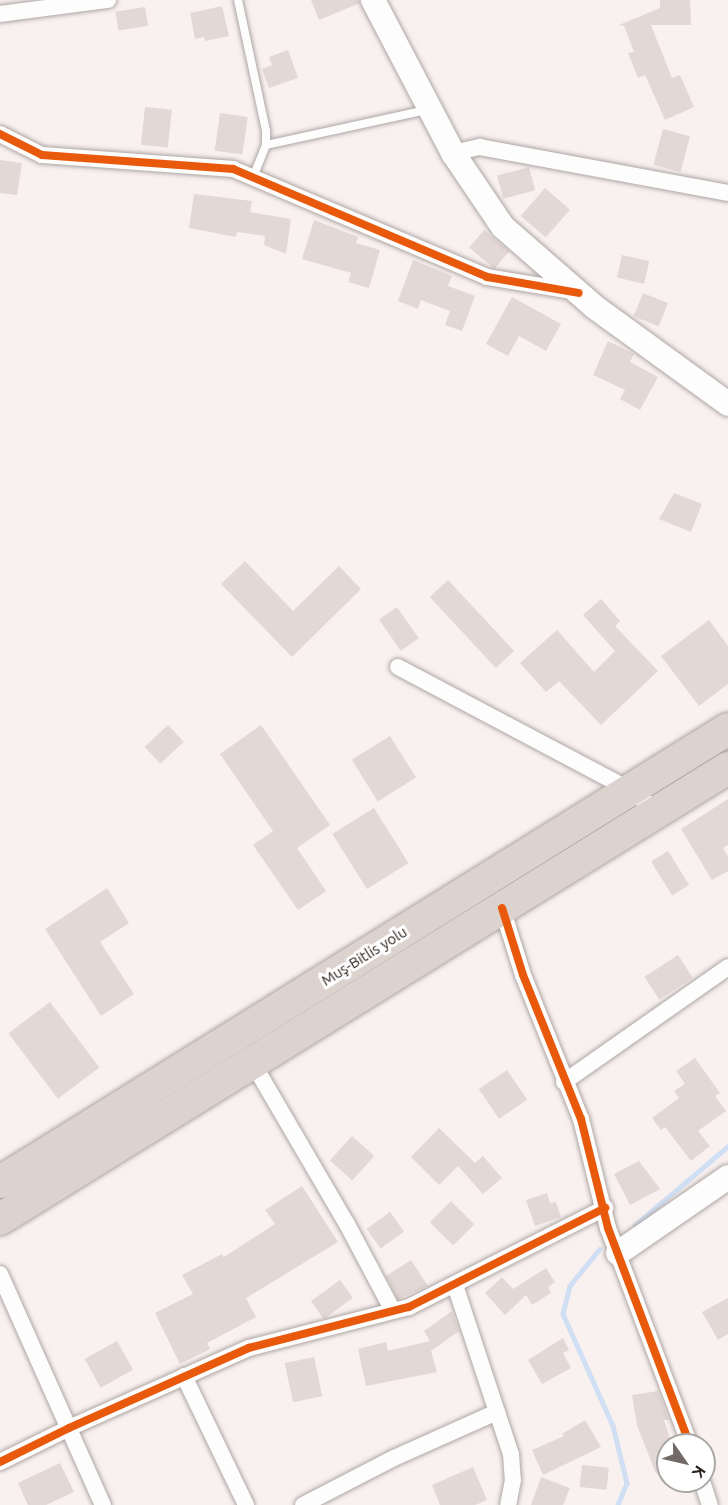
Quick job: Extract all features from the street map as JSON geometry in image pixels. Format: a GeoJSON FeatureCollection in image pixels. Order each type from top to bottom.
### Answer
{"type":"FeatureCollection","features":[{"type":"Feature","properties":{"kind":"highway","name":"Muş-Bitlis yolu"},"geometry":{"type":"LineString","coordinates":[[0,1182],[728,729]]}},
{"type":"Feature","properties":{"kind":"highway","name":"Muş-Bitlis yolu"},"geometry":{"type":"LineString","coordinates":[[0,1219],[251,1060],[728,768]]}},
{"type":"Feature","properties":{"kind":"street"},"geometry":{"type":"LineString","coordinates":[[0,14],[108,0]]}},
{"type":"Feature","properties":{"kind":"street"},"geometry":{"type":"LineString","coordinates":[[373,0],[453,153],[502,227],[579,293],[728,404]]}},
{"type":"Feature","properties":{"kind":"street"},"geometry":{"type":"LineString","coordinates":[[0,134],[42,155],[233,169],[487,277],[579,293]]}},
{"type":"Feature","properties":{"kind":"street"},"geometry":{"type":"LineString","coordinates":[[453,153],[480,147],[728,193]]}},
{"type":"Feature","properties":{"kind":"street"},"geometry":{"type":"LineString","coordinates":[[398,667],[630,790],[658,812]]}},
{"type":"Feature","properties":{"kind":"street"},"geometry":{"type":"LineString","coordinates":[[502,908],[522,975],[581,1119],[605,1208],[608,1228],[686,1433]]}},
{"type":"Feature","properties":{"kind":"street"},"geometry":{"type":"LineString","coordinates":[[564,1082],[728,967]]}},
{"type":"Feature","properties":{"kind":"street"},"geometry":{"type":"LineString","coordinates":[[251,1060],[347,1224],[393,1311]]}},
{"type":"Feature","properties":{"kind":"street"},"geometry":{"type":"LineString","coordinates":[[618,1253],[728,1177]]}},
{"type":"Feature","properties":{"kind":"street"},"geometry":{"type":"LineString","coordinates":[[0,1462],[69,1428],[249,1348],[393,1311],[455,1285],[605,1208]]}},
{"type":"Feature","properties":{"kind":"street"},"geometry":{"type":"LineString","coordinates":[[0,1274],[103,1505]]}},
{"type":"Feature","properties":{"kind":"street"},"geometry":{"type":"LineString","coordinates":[[455,1285],[511,1454],[513,1480],[508,1505]]}},
{"type":"Feature","properties":{"kind":"street"},"geometry":{"type":"LineString","coordinates":[[184,1376],[246,1505]]}},
{"type":"Feature","properties":{"kind":"street"},"geometry":{"type":"LineString","coordinates":[[303,1505],[394,1458],[497,1412]]}},
{"type":"Feature","properties":{"kind":"lane"},"geometry":{"type":"LineString","coordinates":[[238,0],[266,145],[253,177]]}},
{"type":"Feature","properties":{"kind":"lane"},"geometry":{"type":"LineString","coordinates":[[266,145],[430,110]]}},
{"type":"Feature","properties":{"kind":"building"},"geometry":{"type":"Polygon","coordinates":[[[311,0],[359,0],[360,3],[319,20],[311,0]]]}},
{"type":"Feature","properties":{"kind":"building"},"geometry":{"type":"Polygon","coordinates":[[[660,0],[690,0],[691,25],[651,25],[672,78],[680,75],[694,107],[665,120],[645,75],[638,78],[628,53],[634,52],[624,26],[619,25],[660,8],[660,0]]]}},
{"type":"Feature","properties":{"kind":"building"},"geometry":{"type":"Polygon","coordinates":[[[222,6],[229,36],[205,41],[204,37],[195,39],[190,13],[222,6]]]}},
{"type":"Feature","properties":{"kind":"building"},"geometry":{"type":"Polygon","coordinates":[[[145,7],[148,26],[118,30],[115,12],[145,7]]]}},
{"type":"Feature","properties":{"kind":"building"},"geometry":{"type":"Polygon","coordinates":[[[288,50],[298,78],[269,88],[262,69],[272,65],[269,57],[288,50]]]}},
{"type":"Feature","properties":{"kind":"building"},"geometry":{"type":"Polygon","coordinates":[[[145,107],[172,110],[168,148],[141,145],[145,107]]]}},
{"type":"Feature","properties":{"kind":"building"},"geometry":{"type":"Polygon","coordinates":[[[220,113],[248,117],[242,155],[215,151],[220,113]]]}},
{"type":"Feature","properties":{"kind":"building"},"geometry":{"type":"Polygon","coordinates":[[[663,129],[690,136],[680,172],[653,165],[663,129]]]}},
{"type":"Feature","properties":{"kind":"building"},"geometry":{"type":"Polygon","coordinates":[[[0,160],[22,163],[17,195],[0,193],[0,160]]]}},
{"type":"Feature","properties":{"kind":"building"},"geometry":{"type":"Polygon","coordinates":[[[529,167],[535,190],[503,199],[497,176],[529,167]]]}},
{"type":"Feature","properties":{"kind":"building"},"geometry":{"type":"Polygon","coordinates":[[[545,188],[570,210],[546,238],[521,216],[545,188]]]}},
{"type":"Feature","properties":{"kind":"building"},"geometry":{"type":"Polygon","coordinates":[[[194,194],[252,201],[250,212],[291,219],[286,254],[264,245],[265,236],[237,232],[236,237],[189,228],[194,194]]]}},
{"type":"Feature","properties":{"kind":"building"},"geometry":{"type":"Polygon","coordinates":[[[314,220],[358,237],[356,243],[380,250],[369,288],[348,282],[351,273],[302,259],[314,220]]]}},
{"type":"Feature","properties":{"kind":"building"},"geometry":{"type":"Polygon","coordinates":[[[484,230],[509,251],[494,269],[469,248],[484,230]]]}},
{"type":"Feature","properties":{"kind":"building"},"geometry":{"type":"Polygon","coordinates":[[[622,255],[649,261],[644,284],[617,277],[622,255]]]}},
{"type":"Feature","properties":{"kind":"building"},"geometry":{"type":"Polygon","coordinates":[[[413,260],[452,276],[448,286],[475,296],[462,331],[445,325],[450,311],[421,300],[418,309],[398,301],[413,260]]]}},
{"type":"Feature","properties":{"kind":"building"},"geometry":{"type":"Polygon","coordinates":[[[643,293],[668,303],[659,326],[634,316],[643,293]]]}},
{"type":"Feature","properties":{"kind":"building"},"geometry":{"type":"Polygon","coordinates":[[[512,297],[561,324],[546,351],[519,336],[508,356],[486,344],[512,297]]]}},
{"type":"Feature","properties":{"kind":"building"},"geometry":{"type":"Polygon","coordinates":[[[608,341],[634,354],[630,362],[658,377],[640,410],[620,399],[625,390],[593,375],[608,341]]]}},
{"type":"Feature","properties":{"kind":"building"},"geometry":{"type":"Polygon","coordinates":[[[674,493],[702,504],[691,532],[659,519],[674,493]]]}},
{"type":"Feature","properties":{"kind":"building"},"geometry":{"type":"Polygon","coordinates":[[[245,561],[293,611],[339,566],[361,589],[292,657],[221,584],[245,561]]]}},
{"type":"Feature","properties":{"kind":"building"},"geometry":{"type":"Polygon","coordinates":[[[448,580],[514,651],[496,668],[430,597],[448,580]]]}},
{"type":"Feature","properties":{"kind":"building"},"geometry":{"type":"Polygon","coordinates":[[[601,599],[620,621],[615,626],[658,671],[601,725],[559,681],[546,692],[520,663],[557,630],[594,672],[615,651],[583,615],[601,599]]]}},
{"type":"Feature","properties":{"kind":"building"},"geometry":{"type":"Polygon","coordinates":[[[397,607],[419,638],[401,651],[379,620],[397,607]]]}},
{"type":"Feature","properties":{"kind":"building"},"geometry":{"type":"Polygon","coordinates":[[[709,620],[728,646],[728,684],[699,706],[661,656],[709,620]]]}},
{"type":"Feature","properties":{"kind":"building"},"geometry":{"type":"Polygon","coordinates":[[[168,725],[184,742],[160,764],[145,747],[168,725]]]}},
{"type":"Feature","properties":{"kind":"building"},"geometry":{"type":"Polygon","coordinates":[[[261,725],[330,825],[297,848],[326,891],[298,910],[253,845],[273,831],[220,754],[261,725]]]}},
{"type":"Feature","properties":{"kind":"building"},"geometry":{"type":"Polygon","coordinates":[[[390,736],[416,778],[378,801],[352,760],[390,736]]]}},
{"type":"Feature","properties":{"kind":"building"},"geometry":{"type":"Polygon","coordinates":[[[728,799],[728,845],[723,848],[728,856],[728,871],[712,880],[681,829],[728,799]]]}},
{"type":"Feature","properties":{"kind":"building"},"geometry":{"type":"Polygon","coordinates":[[[374,808],[408,863],[367,889],[332,834],[374,808]]]}},
{"type":"Feature","properties":{"kind":"building"},"geometry":{"type":"Polygon","coordinates":[[[668,851],[689,885],[672,896],[651,862],[668,851]]]}},
{"type":"Feature","properties":{"kind":"building"},"geometry":{"type":"Polygon","coordinates":[[[107,888],[129,923],[100,942],[134,994],[101,1016],[45,929],[107,888]]]}},
{"type":"Feature","properties":{"kind":"building"},"geometry":{"type":"Polygon","coordinates":[[[678,955],[693,978],[659,999],[644,977],[678,955]]]}},
{"type":"Feature","properties":{"kind":"building"},"geometry":{"type":"Polygon","coordinates":[[[50,1002],[99,1067],[58,1099],[8,1033],[50,1002]]]}},
{"type":"Feature","properties":{"kind":"building"},"geometry":{"type":"Polygon","coordinates":[[[695,1058],[720,1093],[715,1096],[726,1111],[698,1131],[710,1146],[691,1161],[665,1127],[661,1130],[652,1118],[679,1098],[674,1091],[685,1084],[676,1071],[695,1058]]]}},
{"type":"Feature","properties":{"kind":"building"},"geometry":{"type":"Polygon","coordinates":[[[507,1070],[527,1100],[499,1119],[479,1089],[507,1070]]]}},
{"type":"Feature","properties":{"kind":"building"},"geometry":{"type":"Polygon","coordinates":[[[439,1128],[475,1163],[483,1156],[502,1178],[483,1194],[458,1166],[439,1185],[411,1157],[439,1128]]]}},
{"type":"Feature","properties":{"kind":"building"},"geometry":{"type":"Polygon","coordinates":[[[352,1136],[374,1156],[352,1181],[330,1161],[352,1136]]]}},
{"type":"Feature","properties":{"kind":"building"},"geometry":{"type":"Polygon","coordinates":[[[639,1161],[660,1189],[630,1205],[614,1174],[639,1161]]]}},
{"type":"Feature","properties":{"kind":"building"},"geometry":{"type":"Polygon","coordinates":[[[302,1186],[338,1242],[246,1298],[256,1317],[207,1343],[210,1349],[180,1364],[155,1313],[193,1294],[182,1275],[222,1254],[224,1257],[275,1224],[265,1210],[302,1186]]]}},
{"type":"Feature","properties":{"kind":"building"},"geometry":{"type":"Polygon","coordinates":[[[547,1193],[550,1203],[556,1202],[561,1217],[535,1226],[526,1200],[547,1193]]]}},
{"type":"Feature","properties":{"kind":"building"},"geometry":{"type":"Polygon","coordinates":[[[451,1201],[474,1224],[453,1246],[430,1222],[451,1201]]]}},
{"type":"Feature","properties":{"kind":"building"},"geometry":{"type":"Polygon","coordinates":[[[390,1212],[404,1231],[381,1248],[367,1229],[390,1212]]]}},
{"type":"Feature","properties":{"kind":"building"},"geometry":{"type":"Polygon","coordinates":[[[411,1260],[428,1286],[398,1299],[386,1276],[411,1260]]]}},
{"type":"Feature","properties":{"kind":"building"},"geometry":{"type":"Polygon","coordinates":[[[546,1268],[555,1282],[548,1287],[551,1293],[532,1305],[526,1295],[505,1315],[485,1293],[502,1277],[513,1289],[546,1268]]]}},
{"type":"Feature","properties":{"kind":"building"},"geometry":{"type":"Polygon","coordinates":[[[340,1280],[353,1298],[324,1319],[311,1301],[340,1280]]]}},
{"type":"Feature","properties":{"kind":"building"},"geometry":{"type":"Polygon","coordinates":[[[728,1298],[728,1334],[718,1340],[702,1312],[728,1298]]]}},
{"type":"Feature","properties":{"kind":"building"},"geometry":{"type":"Polygon","coordinates":[[[452,1311],[459,1331],[431,1351],[437,1372],[366,1386],[358,1349],[386,1342],[388,1351],[430,1341],[424,1331],[452,1311]]]}},
{"type":"Feature","properties":{"kind":"building"},"geometry":{"type":"Polygon","coordinates":[[[563,1338],[569,1350],[563,1353],[571,1368],[542,1384],[528,1360],[563,1338]]]}},
{"type":"Feature","properties":{"kind":"building"},"geometry":{"type":"Polygon","coordinates":[[[117,1341],[133,1370],[101,1388],[85,1359],[117,1341]]]}},
{"type":"Feature","properties":{"kind":"building"},"geometry":{"type":"Polygon","coordinates":[[[314,1357],[322,1396],[293,1402],[285,1363],[314,1357]]]}},
{"type":"Feature","properties":{"kind":"building"},"geometry":{"type":"Polygon","coordinates":[[[658,1391],[669,1420],[664,1420],[668,1433],[656,1433],[656,1474],[637,1425],[632,1395],[658,1391]]]}},
{"type":"Feature","properties":{"kind":"building"},"geometry":{"type":"Polygon","coordinates":[[[585,1420],[601,1447],[543,1475],[532,1450],[564,1436],[562,1434],[585,1420]]]}},
{"type":"Feature","properties":{"kind":"building"},"geometry":{"type":"Polygon","coordinates":[[[60,1463],[74,1492],[46,1505],[28,1505],[18,1483],[60,1463]]]}},
{"type":"Feature","properties":{"kind":"building"},"geometry":{"type":"Polygon","coordinates":[[[582,1465],[609,1468],[607,1490],[580,1487],[582,1465]]]}},
{"type":"Feature","properties":{"kind":"building"},"geometry":{"type":"Polygon","coordinates":[[[473,1467],[487,1500],[475,1505],[440,1505],[432,1485],[473,1467]]]}},
{"type":"Feature","properties":{"kind":"building"},"geometry":{"type":"Polygon","coordinates":[[[541,1477],[570,1488],[563,1505],[531,1505],[541,1477]]]}},
{"type":"Feature","properties":{"kind":"waterway"},"geometry":{"type":"LineString","coordinates":[[635,1225],[728,1146]]}},
{"type":"Feature","properties":{"kind":"waterway"},"geometry":{"type":"LineString","coordinates":[[600,1249],[570,1286],[563,1314],[613,1426],[627,1483],[618,1505]]}},
{"type":"Feature","properties":{"kind":"cycle path"},"geometry":{"type":"LineString","coordinates":[[0,134],[42,155],[233,169],[487,277],[579,293]]}},
{"type":"Feature","properties":{"kind":"cycle path"},"geometry":{"type":"LineString","coordinates":[[502,908],[523,975],[581,1119],[608,1228],[685,1433]]}},
{"type":"Feature","properties":{"kind":"cycle path"},"geometry":{"type":"LineString","coordinates":[[0,1462],[69,1428],[249,1348],[409,1307],[605,1208]]}}]}
